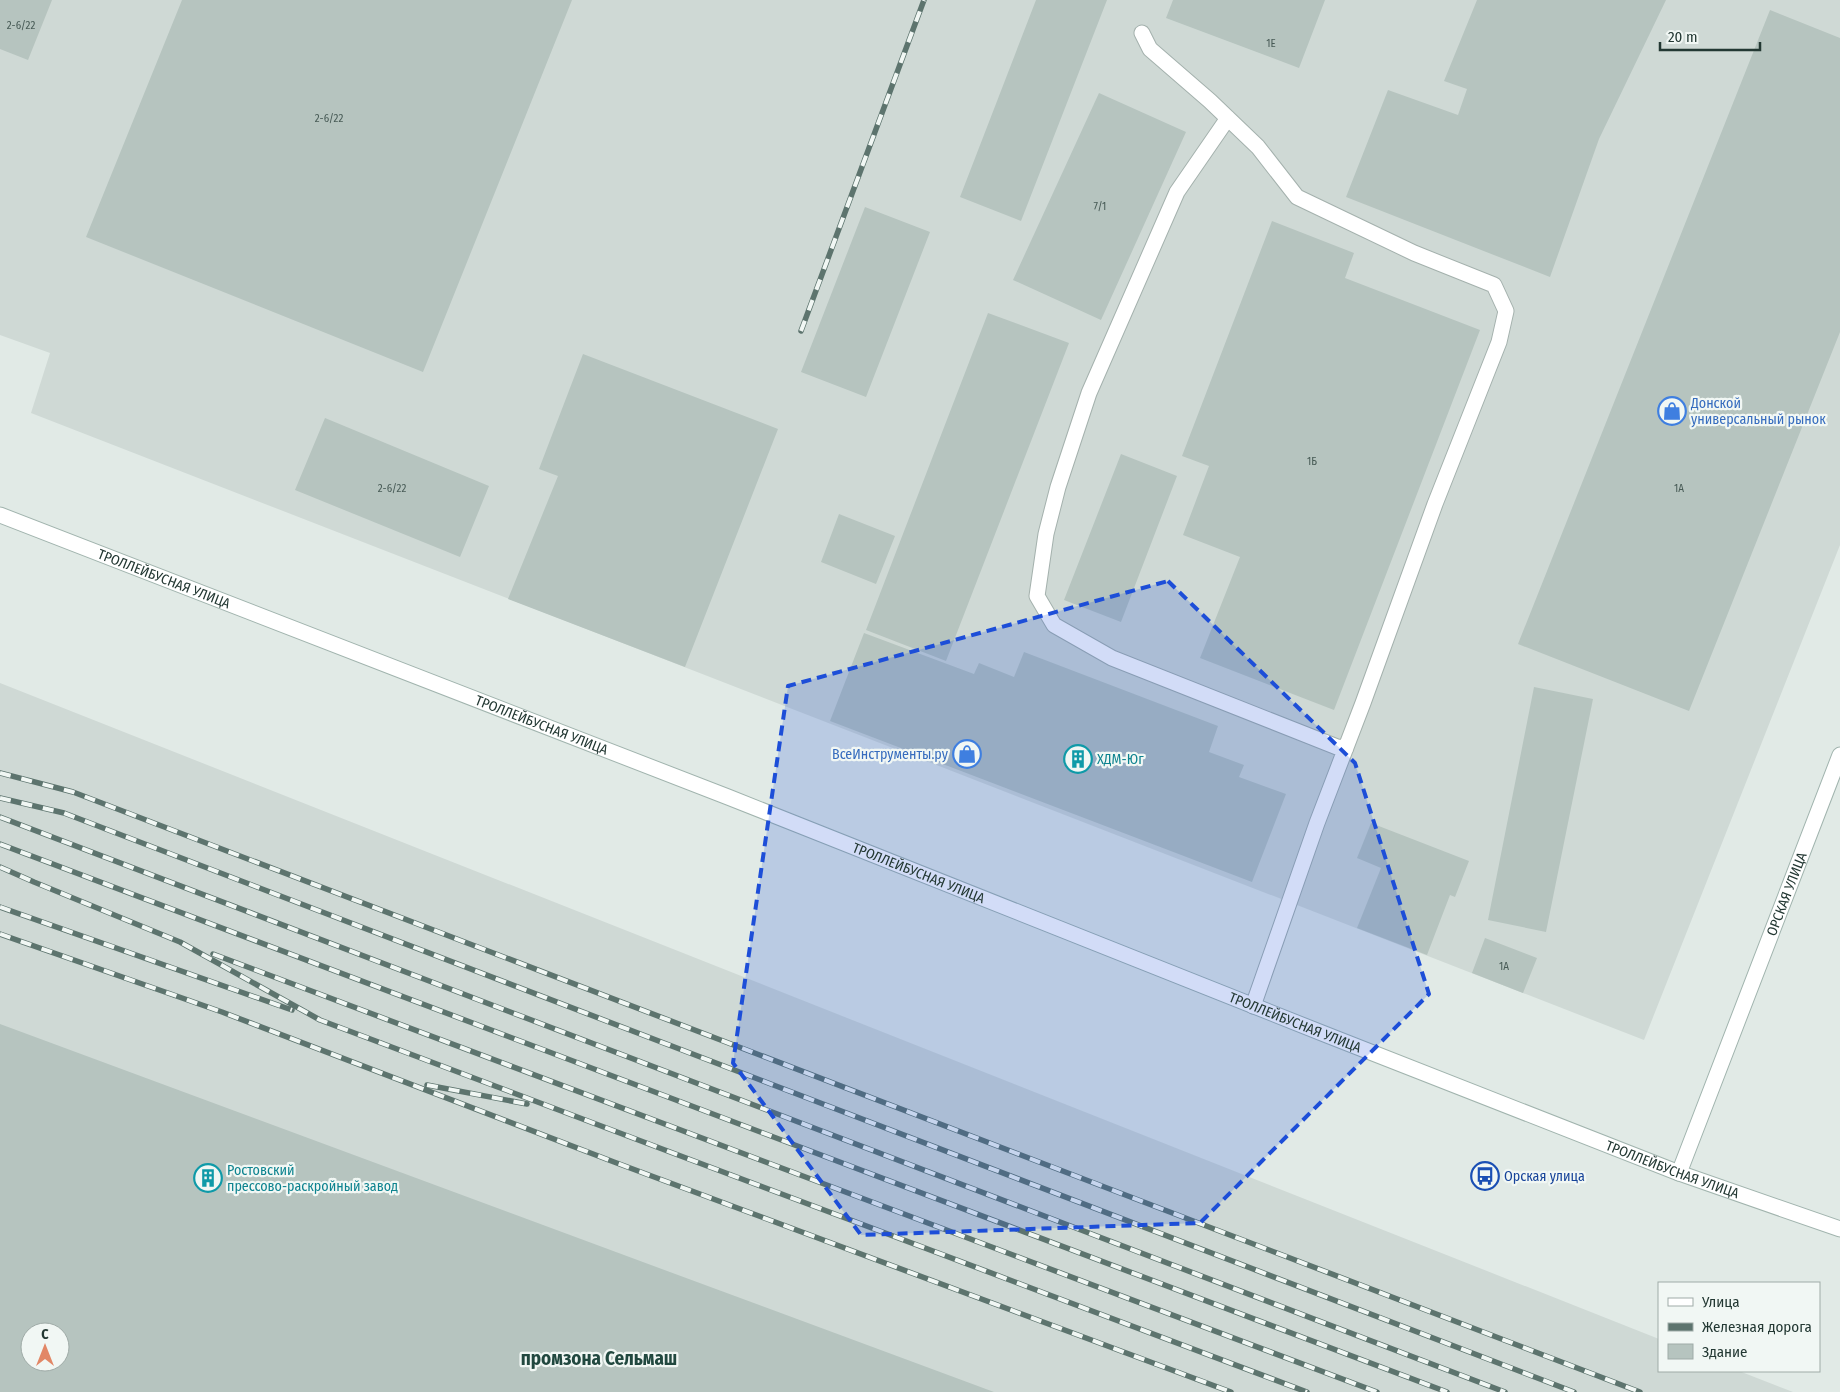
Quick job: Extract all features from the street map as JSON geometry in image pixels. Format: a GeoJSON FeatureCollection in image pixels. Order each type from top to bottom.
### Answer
{"type":"FeatureCollection","features":[{"type":"Feature","properties":{"kind":"main road"},"geometry":{"type":"LineString","coordinates":[[1142,33],[1150,49],[1210,101],[1258,148],[1297,197],[1414,253],[1494,285],[1506,311],[1499,342],[1435,504],[1317,823],[1253,1006]]}},
{"type":"Feature","properties":{"kind":"main road"},"geometry":{"type":"LineString","coordinates":[[1228,118],[1177,192],[1089,393],[1058,487],[1046,534],[1037,596],[1054,625],[1112,658],[1337,747],[1346,748]]}},
{"type":"Feature","properties":{"kind":"main road","name":"ТРОЛЛЕЙБУСНАЯ УЛИЦА"},"geometry":{"type":"LineString","coordinates":[[0,515],[719,793],[1253,1006],[1679,1173],[1840,1229]]}},
{"type":"Feature","properties":{"kind":"main road","name":"ОРСКАЯ УЛИЦА"},"geometry":{"type":"LineString","coordinates":[[1679,1173],[1840,755]]}},
{"type":"Feature","properties":{"kind":"highlighted area"},"geometry":{"type":"Polygon","coordinates":[[[1168,581],[1355,763],[1429,994],[1200,1223],[861,1235],[733,1063],[788,686],[1168,581]]]}},
{"type":"Feature","properties":{"kind":"shaded area"},"geometry":{"type":"Polygon","coordinates":[[[0,0],[1840,0],[1840,545],[1644,1040],[31,413],[50,353],[0,335],[0,0]]]}},
{"type":"Feature","properties":{"kind":"shaded area"},"geometry":{"type":"Polygon","coordinates":[[[0,683],[1658,1339],[1658,1372],[1742,1372],[1793,1392],[0,1392],[0,683]]]}},
{"type":"Feature","properties":{"kind":"building"},"geometry":{"type":"Polygon","coordinates":[[[0,0],[52,0],[28,60],[0,49],[0,0]]]}},
{"type":"Feature","properties":{"kind":"building"},"geometry":{"type":"Polygon","coordinates":[[[182,0],[572,0],[423,372],[86,237],[182,0]]]}},
{"type":"Feature","properties":{"kind":"building"},"geometry":{"type":"Polygon","coordinates":[[[1036,0],[1107,0],[1021,221],[960,197],[1036,0]]]}},
{"type":"Feature","properties":{"kind":"building"},"geometry":{"type":"Polygon","coordinates":[[[1173,0],[1325,0],[1299,68],[1166,18],[1173,0]]]}},
{"type":"Feature","properties":{"kind":"building"},"geometry":{"type":"Polygon","coordinates":[[[1477,0],[1666,0],[1599,139],[1550,277],[1346,197],[1388,90],[1458,115],[1467,89],[1444,81],[1477,0]]]}},
{"type":"Feature","properties":{"kind":"building"},"geometry":{"type":"Polygon","coordinates":[[[1770,10],[1840,38],[1840,332],[1689,711],[1518,644],[1770,10]]]}},
{"type":"Feature","properties":{"kind":"building"},"geometry":{"type":"Polygon","coordinates":[[[1099,93],[1186,132],[1101,320],[1013,280],[1099,93]]]}},
{"type":"Feature","properties":{"kind":"building"},"geometry":{"type":"Polygon","coordinates":[[[865,207],[930,232],[866,397],[801,372],[865,207]]]}},
{"type":"Feature","properties":{"kind":"building"},"geometry":{"type":"Polygon","coordinates":[[[1272,221],[1354,253],[1345,278],[1480,330],[1334,710],[1200,658],[1240,557],[1183,535],[1209,466],[1182,456],[1272,221]]]}},
{"type":"Feature","properties":{"kind":"building"},"geometry":{"type":"Polygon","coordinates":[[[988,313],[1069,343],[946,661],[866,630],[988,313]]]}},
{"type":"Feature","properties":{"kind":"building"},"geometry":{"type":"Polygon","coordinates":[[[583,354],[778,429],[685,667],[508,599],[558,476],[539,469],[583,354]]]}},
{"type":"Feature","properties":{"kind":"building"},"geometry":{"type":"Polygon","coordinates":[[[325,418],[489,486],[460,557],[295,490],[325,418]]]}},
{"type":"Feature","properties":{"kind":"building"},"geometry":{"type":"Polygon","coordinates":[[[1121,454],[1177,476],[1121,622],[1064,600],[1121,454]]]}},
{"type":"Feature","properties":{"kind":"building"},"geometry":{"type":"Polygon","coordinates":[[[839,514],[895,536],[876,584],[821,562],[839,514]]]}},
{"type":"Feature","properties":{"kind":"building","name":"ХДМ-Юг"},"geometry":{"type":"Polygon","coordinates":[[[864,633],[974,674],[979,663],[1014,677],[1024,652],[1218,726],[1209,752],[1244,765],[1239,777],[1286,794],[1252,882],[830,721],[864,633]]]}},
{"type":"Feature","properties":{"kind":"building"},"geometry":{"type":"Polygon","coordinates":[[[1534,687],[1593,699],[1546,932],[1488,920],[1534,687]]]}},
{"type":"Feature","properties":{"kind":"building"},"geometry":{"type":"Polygon","coordinates":[[[1371,823],[1469,861],[1455,897],[1450,895],[1427,955],[1357,928],[1381,868],[1357,858],[1371,823]]]}},
{"type":"Feature","properties":{"kind":"building"},"geometry":{"type":"Polygon","coordinates":[[[1485,938],[1537,958],[1523,993],[1472,973],[1485,938]]]}},
{"type":"Feature","properties":{"kind":"building","name":"Ростовский прессово-раскройный завод"},"geometry":{"type":"Polygon","coordinates":[[[0,1024],[994,1392],[0,1392],[0,1024]]]}},
{"type":"Feature","properties":{"kind":"railway"},"geometry":{"type":"LineString","coordinates":[[801,331],[924,0]]}},
{"type":"Feature","properties":{"kind":"railway"},"geometry":{"type":"LineString","coordinates":[[0,773],[73,792],[1640,1392]]}},
{"type":"Feature","properties":{"kind":"railway"},"geometry":{"type":"LineString","coordinates":[[0,798],[64,813],[1574,1392]]}},
{"type":"Feature","properties":{"kind":"railway"},"geometry":{"type":"LineString","coordinates":[[0,817],[1505,1392]]}},
{"type":"Feature","properties":{"kind":"railway"},"geometry":{"type":"LineString","coordinates":[[0,844],[1447,1392]]}},
{"type":"Feature","properties":{"kind":"railway"},"geometry":{"type":"LineString","coordinates":[[0,867],[180,942],[320,1020],[1307,1392]]}},
{"type":"Feature","properties":{"kind":"railway"},"geometry":{"type":"LineString","coordinates":[[0,907],[292,1010]]}},
{"type":"Feature","properties":{"kind":"railway"},"geometry":{"type":"LineString","coordinates":[[0,934],[222,1012],[614,1162],[1231,1392]]}},
{"type":"Feature","properties":{"kind":"railway"},"geometry":{"type":"LineString","coordinates":[[213,954],[1377,1392]]}},
{"type":"Feature","properties":{"kind":"railway"},"geometry":{"type":"LineString","coordinates":[[427,1085],[527,1104]]}},
{"type":"Feature","properties":{"kind":"place","name":"Донской универсальный рынок"},"geometry":{"type":"Point","coordinates":[1672,411]}},
{"type":"Feature","properties":{"kind":"place","name":"ВсеИнструменты.ру"},"geometry":{"type":"Point","coordinates":[967,754]}},
{"type":"Feature","properties":{"kind":"place","name":"ХДМ-Юг"},"geometry":{"type":"Point","coordinates":[1078,759]}},
{"type":"Feature","properties":{"kind":"place","name":"Орская улица"},"geometry":{"type":"Point","coordinates":[1485,1176]}},
{"type":"Feature","properties":{"kind":"place","name":"Ростовский прессово-раскройный завод"},"geometry":{"type":"Point","coordinates":[208,1178]}},
{"type":"Feature","properties":{"kind":"district","name":"промзона Сельмаш"},"geometry":{"type":"Point","coordinates":[599,1358]}}]}
